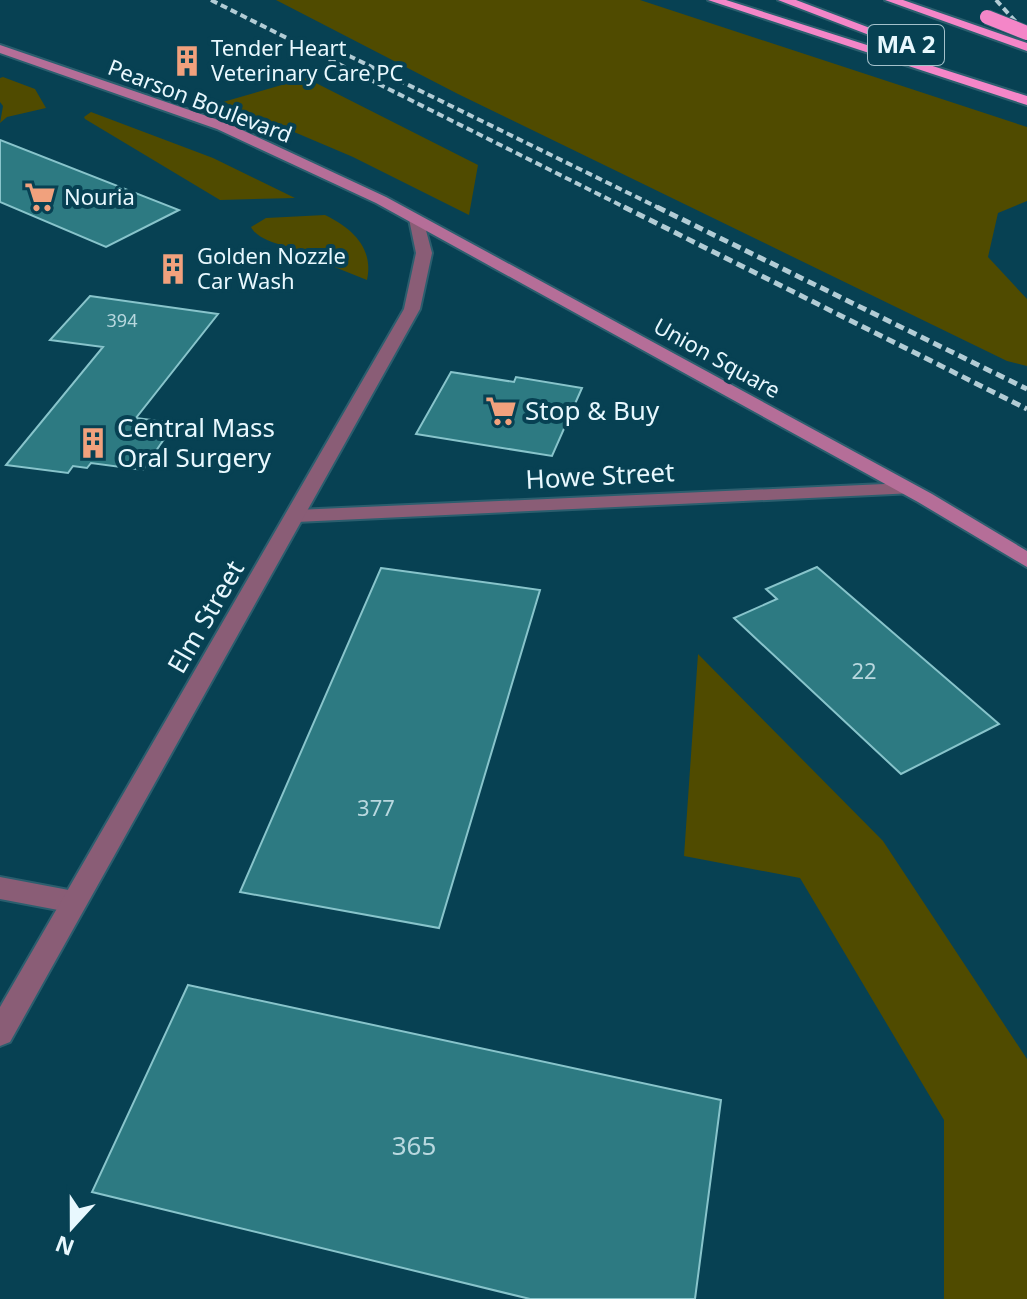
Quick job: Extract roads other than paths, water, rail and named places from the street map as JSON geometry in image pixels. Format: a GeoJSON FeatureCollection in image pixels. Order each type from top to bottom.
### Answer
{"type":"FeatureCollection","features":[{"type":"Feature","properties":{"kind":"highway"},"geometry":{"type":"LineString","coordinates":[[714,0],[1027,101]]}},
{"type":"Feature","properties":{"kind":"highway","name":"MA 2"},"geometry":{"type":"LineString","coordinates":[[784,0],[930,54]]}},
{"type":"Feature","properties":{"kind":"highway","name":"MA 2"},"geometry":{"type":"LineString","coordinates":[[891,0],[1027,47]]}},
{"type":"Feature","properties":{"kind":"highway"},"geometry":{"type":"LineString","coordinates":[[981,15],[1027,33]]}},
{"type":"Feature","properties":{"kind":"highway","name":"MA 2"},"geometry":{"type":"LineString","coordinates":[[945,59],[1027,89]]}},
{"type":"Feature","properties":{"kind":"main road","name":"Pearson Boulevard"},"geometry":{"type":"LineString","coordinates":[[0,49],[222,126],[381,200]]}},
{"type":"Feature","properties":{"kind":"main road","name":"Union Square"},"geometry":{"type":"LineString","coordinates":[[381,200],[907,489],[1027,560]]}},
{"type":"Feature","properties":{"kind":"street","name":"Elm Street"},"geometry":{"type":"LineString","coordinates":[[0,1033],[412,309],[422,280],[425,252],[416,219]]}},
{"type":"Feature","properties":{"kind":"street","name":"Howe Street"},"geometry":{"type":"LineString","coordinates":[[296,516],[907,489]]}},
{"type":"Feature","properties":{"kind":"street"},"geometry":{"type":"LineString","coordinates":[[0,888],[74,902]]}},
{"type":"Feature","properties":{"kind":"railway"},"geometry":{"type":"LineString","coordinates":[[211,0],[628,209]]}},
{"type":"Feature","properties":{"kind":"railway"},"geometry":{"type":"LineString","coordinates":[[996,0],[1027,34]]}},
{"type":"Feature","properties":{"kind":"railway"},"geometry":{"type":"LineString","coordinates":[[329,46],[661,209]]}},
{"type":"Feature","properties":{"kind":"railway"},"geometry":{"type":"LineString","coordinates":[[624,207],[1027,409]]}},
{"type":"Feature","properties":{"kind":"railway"},"geometry":{"type":"LineString","coordinates":[[657,207],[1027,389]]}},
{"type":"Feature","properties":{"kind":"place","name":"Tender Heart Veterinary Care PC"},"geometry":{"type":"Point","coordinates":[187,61]}},
{"type":"Feature","properties":{"kind":"place","name":"Nouria"},"geometry":{"type":"Point","coordinates":[40,197]}},
{"type":"Feature","properties":{"kind":"place","name":"Golden Nozzle Car Wash"},"geometry":{"type":"Point","coordinates":[173,269]}},
{"type":"Feature","properties":{"kind":"place","name":"Stop & Buy"},"geometry":{"type":"Point","coordinates":[501,411]}},
{"type":"Feature","properties":{"kind":"place","name":"Central Mass Oral Surgery"},"geometry":{"type":"Point","coordinates":[93,443]}}]}
